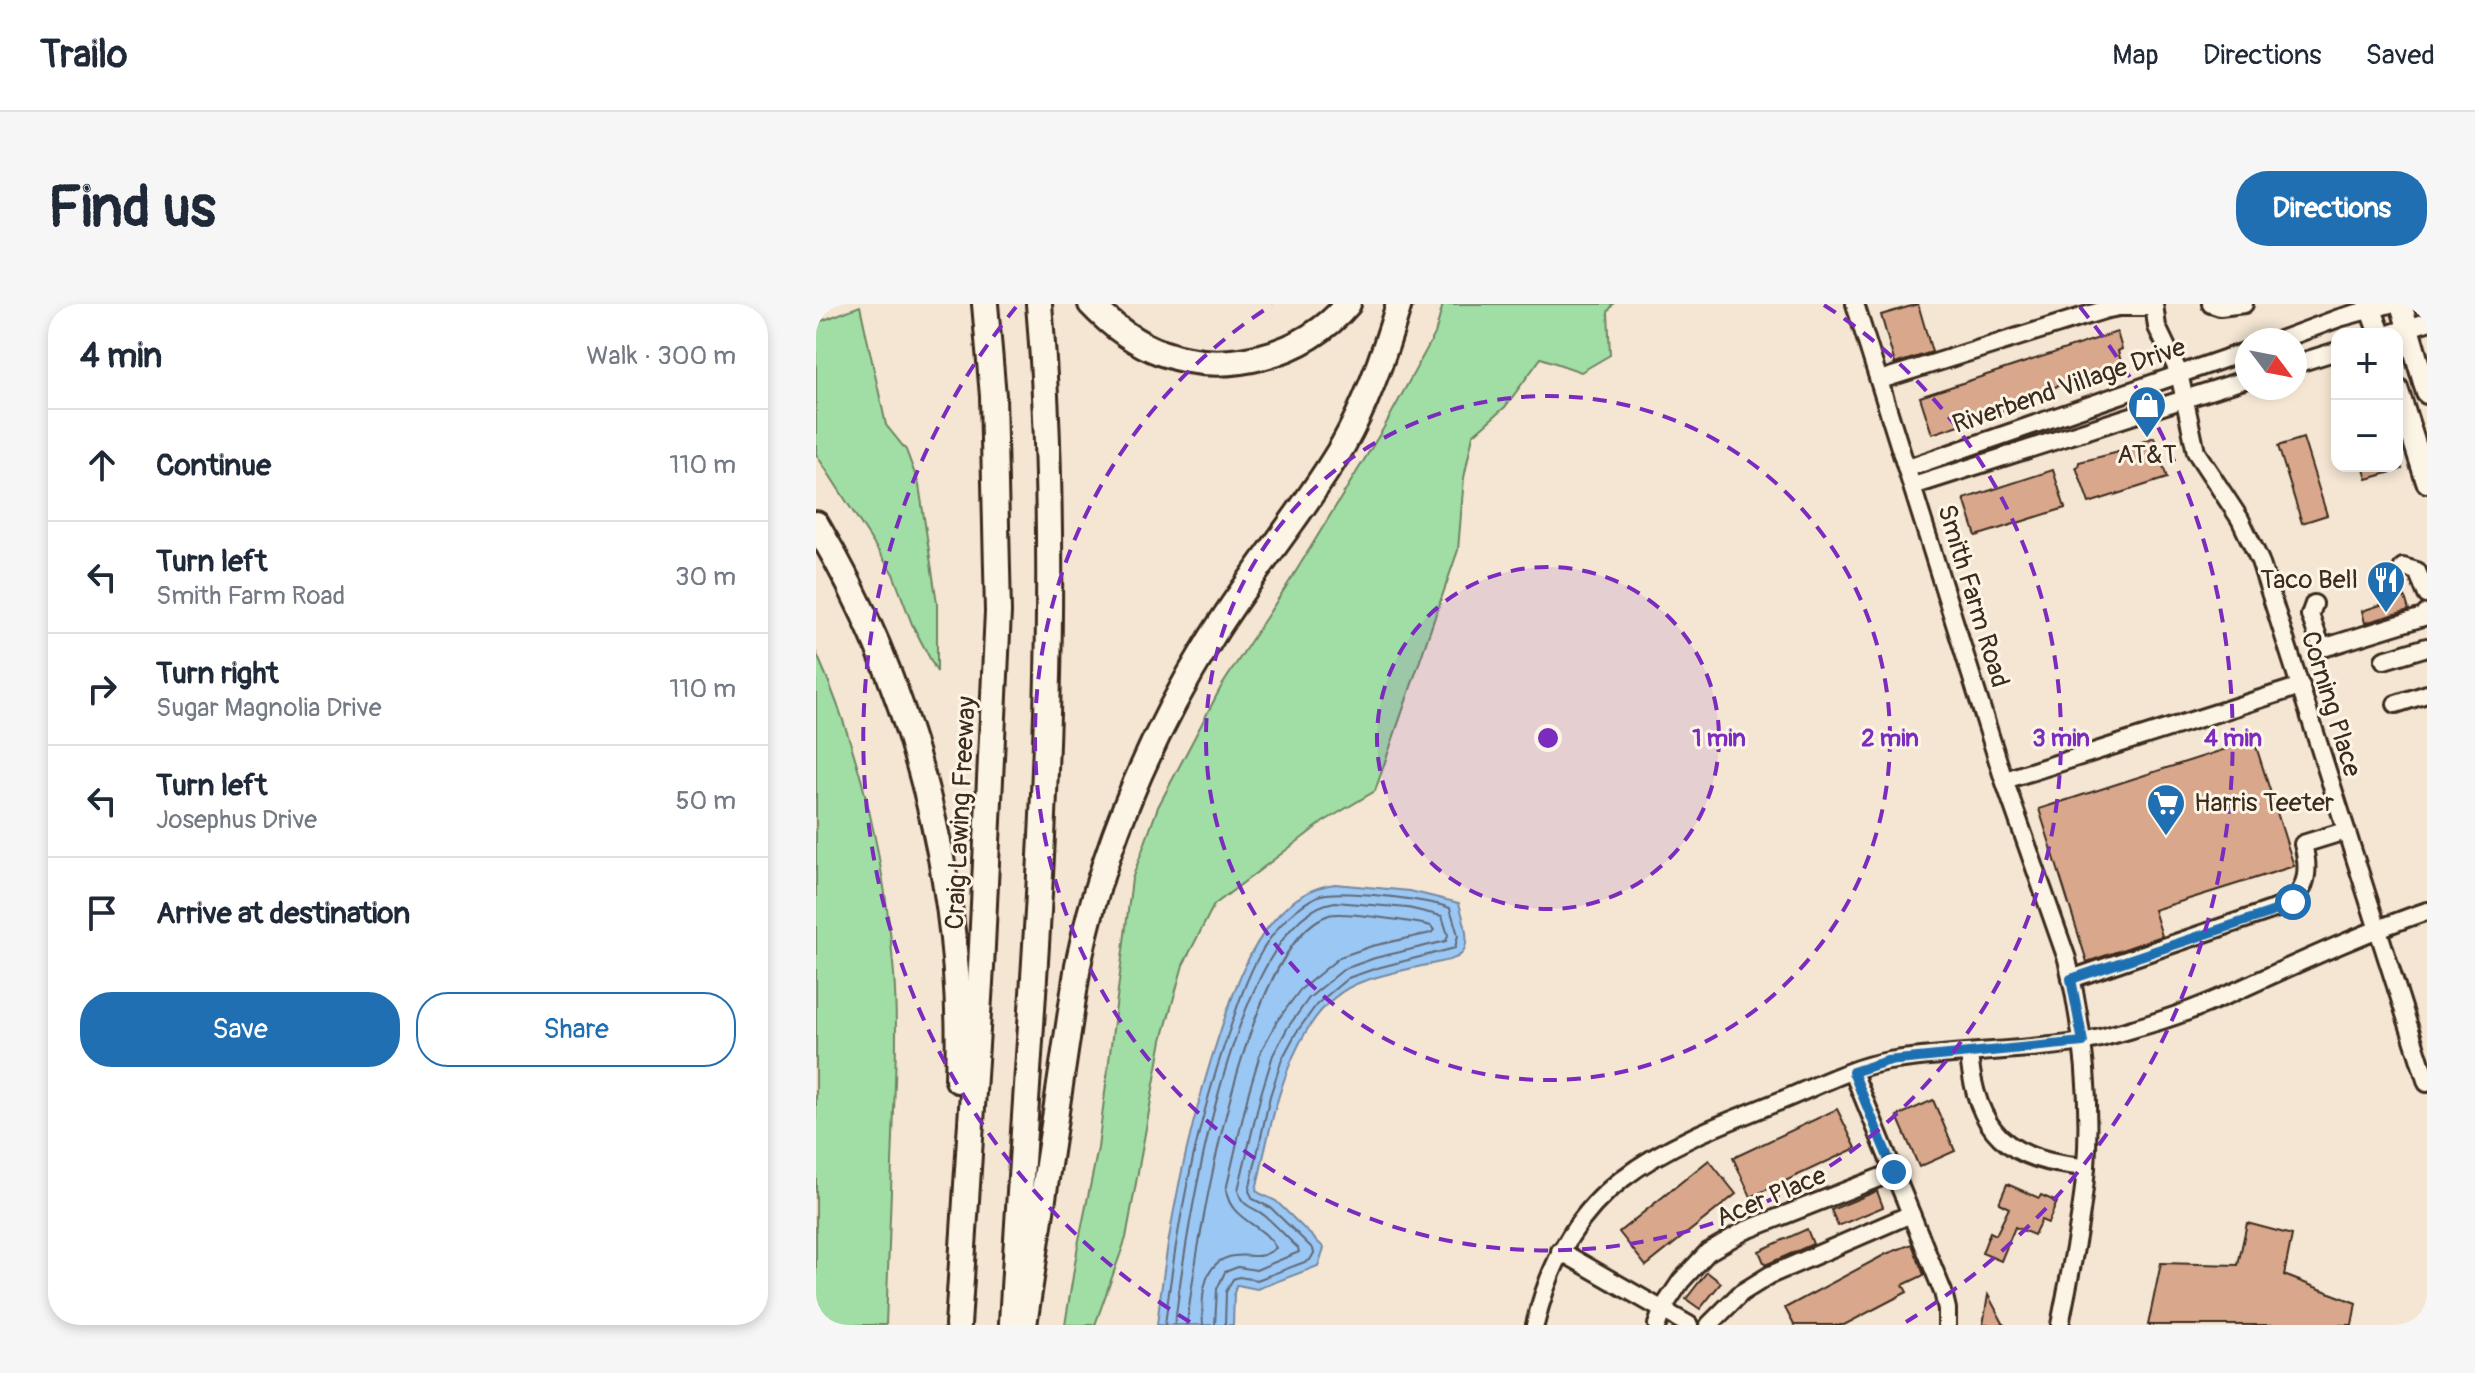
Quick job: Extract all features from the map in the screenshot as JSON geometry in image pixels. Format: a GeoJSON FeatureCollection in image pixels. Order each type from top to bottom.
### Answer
{"type":"FeatureCollection","features":[{"type":"Feature","properties":{"kind":"highway","name":"Craig Lawing Freeway"},"geometry":{"type":"LineString","coordinates":[[959,1314],[982,952],[998,612],[993,396],[985,304]]}},
{"type":"Feature","properties":{"kind":"highway"},"geometry":{"type":"LineString","coordinates":[[1012,1325],[1043,831],[1048,695],[1047,471],[1039,304]]}},
{"type":"Feature","properties":{"kind":"highway"},"geometry":{"type":"LineString","coordinates":[[1091,304],[1105,319],[1138,342],[1163,353],[1214,362],[1253,359],[1302,342],[1348,304]]}},
{"type":"Feature","properties":{"kind":"highway"},"geometry":{"type":"LineString","coordinates":[[1024,1325],[1073,993],[1085,931],[1109,850],[1145,759],[1188,677],[1211,638],[1344,443],[1375,377],[1399,304]]}},
{"type":"Feature","properties":{"kind":"highway"},"geometry":{"type":"LineString","coordinates":[[816,524],[867,623],[903,715],[925,792],[943,876],[953,948],[960,1039],[957,1109],[959,1314]]}},
{"type":"Feature","properties":{"kind":"main road"},"geometry":{"type":"LineString","coordinates":[[2398,328],[2401,304]]}},
{"type":"Feature","properties":{"kind":"main road"},"geometry":{"type":"LineString","coordinates":[[2377,306],[2379,328]]}},
{"type":"Feature","properties":{"kind":"main road"},"geometry":{"type":"LineString","coordinates":[[2403,342],[2427,393]]}},
{"type":"Feature","properties":{"kind":"main road"},"geometry":{"type":"LineString","coordinates":[[2401,400],[2427,482]]}},
{"type":"Feature","properties":{"kind":"street","name":"Smith Farm Road"},"geometry":{"type":"LineString","coordinates":[[1855,304],[2005,780],[2067,959],[2083,1042],[2087,1104],[2086,1167],[2060,1325]]}},
{"type":"Feature","properties":{"kind":"street"},"geometry":{"type":"LineString","coordinates":[[2211,304],[2220,307],[2244,304]]}},
{"type":"Feature","properties":{"kind":"street"},"geometry":{"type":"LineString","coordinates":[[1880,380],[2104,310],[2154,306]]}},
{"type":"Feature","properties":{"kind":"street","name":"Corning Place"},"geometry":{"type":"LineString","coordinates":[[2154,306],[2157,327],[2179,373],[2196,452],[2240,519],[2260,561],[2345,831],[2422,1050],[2427,1083]]}},
{"type":"Feature","properties":{"kind":"street"},"geometry":{"type":"LineString","coordinates":[[2307,330],[2377,306]]}},
{"type":"Feature","properties":{"kind":"street"},"geometry":{"type":"LineString","coordinates":[[2403,329],[2427,322]]}},
{"type":"Feature","properties":{"kind":"street"},"geometry":{"type":"LineString","coordinates":[[2307,360],[2331,353]]}},
{"type":"Feature","properties":{"kind":"street","name":"Riverbend Village Drive"},"geometry":{"type":"LineString","coordinates":[[1908,468],[2235,355]]}},
{"type":"Feature","properties":{"kind":"street","name":"Riverbend Village Drive"},"geometry":{"type":"LineString","coordinates":[[1913,486],[2235,383]]}},
{"type":"Feature","properties":{"kind":"street"},"geometry":{"type":"LineString","coordinates":[[2403,567],[2417,571],[2427,595]]}},
{"type":"Feature","properties":{"kind":"street"},"geometry":{"type":"LineString","coordinates":[[2314,604],[2310,615],[2320,643],[2326,647],[2423,617],[2427,613]]}},
{"type":"Feature","properties":{"kind":"street"},"geometry":{"type":"LineString","coordinates":[[2384,660],[2427,647]]}},
{"type":"Feature","properties":{"kind":"street"},"geometry":{"type":"LineString","coordinates":[[2005,780],[2301,686]]}},
{"type":"Feature","properties":{"kind":"street"},"geometry":{"type":"LineString","coordinates":[[2396,704],[2427,694]]}},
{"type":"Feature","properties":{"kind":"street"},"geometry":{"type":"LineString","coordinates":[[2071,979],[2289,904],[2297,897],[2307,879],[2303,844],[2345,831]]}},
{"type":"Feature","properties":{"kind":"street"},"geometry":{"type":"LineString","coordinates":[[1535,1325],[1543,1293],[1560,1251],[1591,1206],[1626,1175],[1664,1150],[1713,1127],[1887,1061],[2083,1042],[2190,1011],[2378,928],[2427,911]]}},
{"type":"Feature","properties":{"kind":"street"},"geometry":{"type":"LineString","coordinates":[[1969,1054],[1973,1087],[1982,1113],[2000,1137],[2012,1147],[2037,1159],[2086,1167]]}},
{"type":"Feature","properties":{"kind":"street"},"geometry":{"type":"LineString","coordinates":[[1853,1072],[1943,1292],[1947,1325]]}},
{"type":"Feature","properties":{"kind":"street","name":"Acer Place"},"geometry":{"type":"LineString","coordinates":[[1657,1325],[1663,1308],[1681,1281],[1708,1252],[1744,1231],[1894,1172]]}},
{"type":"Feature","properties":{"kind":"street"},"geometry":{"type":"LineString","coordinates":[[1709,1325],[1741,1293],[1770,1275],[1911,1214]]}},
{"type":"Feature","properties":{"kind":"street"},"geometry":{"type":"LineString","coordinates":[[1560,1251],[1689,1325]]}},
{"type":"Feature","properties":{"kind":"green space"},"geometry":{"type":"Polygon","coordinates":[[[1443,304],[1613,304],[1608,312],[1610,355],[1581,372],[1541,358],[1505,407],[1473,435],[1464,478],[1458,550],[1375,791],[1323,822],[1214,905],[1183,965],[1162,1040],[1126,1238],[1095,1325],[1065,1325],[1098,1148],[1132,879],[1158,807],[1221,687],[1383,429],[1435,334],[1443,304]]]}},
{"type":"Feature","properties":{"kind":"green space"},"geometry":{"type":"Polygon","coordinates":[[[860,306],[886,425],[906,450],[919,485],[937,603],[937,672],[912,624],[893,574],[816,454],[816,323],[860,306]]]}},
{"type":"Feature","properties":{"kind":"green space"},"geometry":{"type":"Polygon","coordinates":[[[816,652],[846,729],[869,810],[890,933],[896,1056],[886,1325],[816,1325],[816,652]]]}},
{"type":"Feature","properties":{"kind":"water"},"geometry":{"type":"Polygon","coordinates":[[[1335,884],[1410,891],[1459,903],[1466,930],[1466,945],[1459,956],[1364,981],[1338,994],[1318,1015],[1301,1040],[1277,1101],[1256,1190],[1276,1201],[1324,1248],[1318,1266],[1257,1289],[1237,1285],[1233,1325],[1157,1325],[1167,1250],[1190,1138],[1236,986],[1256,945],[1280,913],[1309,892],[1335,884]]]}},
{"type":"Feature","properties":{"kind":"building"},"geometry":{"type":"Polygon","coordinates":[[[1918,304],[1932,352],[1895,364],[1881,315],[1918,304]]]}},
{"type":"Feature","properties":{"kind":"building"},"geometry":{"type":"Polygon","coordinates":[[[2117,332],[2122,365],[2018,399],[2020,405],[1932,434],[1920,397],[2117,332]]]}},
{"type":"Feature","properties":{"kind":"building"},"geometry":{"type":"Polygon","coordinates":[[[2154,437],[2167,478],[2089,503],[2076,467],[2079,462],[2115,453],[2154,437]]]}},
{"type":"Feature","properties":{"kind":"building"},"geometry":{"type":"Polygon","coordinates":[[[2303,438],[2327,515],[2302,523],[2278,446],[2303,438]]]}},
{"type":"Feature","properties":{"kind":"building"},"geometry":{"type":"Polygon","coordinates":[[[2053,470],[2065,508],[1976,536],[1964,499],[2053,470]]]}},
{"type":"Feature","properties":{"kind":"building"},"geometry":{"type":"Polygon","coordinates":[[[2365,472],[2392,472],[2367,479],[2365,472]]]}},
{"type":"Feature","properties":{"kind":"building","name":"Taco Bell"},"geometry":{"type":"Polygon","coordinates":[[[2405,597],[2409,610],[2365,623],[2362,611],[2405,597]]]}},
{"type":"Feature","properties":{"kind":"building","name":"Harris Teeter"},"geometry":{"type":"Polygon","coordinates":[[[2254,740],[2294,866],[2154,910],[2162,936],[2087,962],[2039,809],[2254,740]]]}},
{"type":"Feature","properties":{"kind":"building"},"geometry":{"type":"Polygon","coordinates":[[[1933,1100],[1955,1151],[1919,1167],[1897,1116],[1933,1100]]]}},
{"type":"Feature","properties":{"kind":"building"},"geometry":{"type":"Polygon","coordinates":[[[1837,1109],[1856,1148],[1751,1197],[1733,1158],[1837,1109]]]}},
{"type":"Feature","properties":{"kind":"building"},"geometry":{"type":"Polygon","coordinates":[[[1709,1160],[1736,1194],[1646,1266],[1619,1232],[1709,1160]]]}},
{"type":"Feature","properties":{"kind":"building"},"geometry":{"type":"Polygon","coordinates":[[[2007,1184],[2057,1202],[2048,1223],[2041,1220],[2034,1235],[2015,1227],[2001,1261],[1982,1253],[1990,1232],[1996,1235],[2009,1208],[1999,1203],[2007,1184]]]}},
{"type":"Feature","properties":{"kind":"building"},"geometry":{"type":"Polygon","coordinates":[[[1877,1191],[1883,1207],[1838,1226],[1831,1210],[1877,1191]]]}},
{"type":"Feature","properties":{"kind":"building"},"geometry":{"type":"Polygon","coordinates":[[[2247,1223],[2292,1235],[2284,1275],[2356,1303],[2352,1325],[2148,1325],[2161,1263],[2238,1265],[2247,1223]]]}},
{"type":"Feature","properties":{"kind":"building"},"geometry":{"type":"Polygon","coordinates":[[[1807,1229],[1813,1244],[1765,1265],[1759,1251],[1807,1229]]]}},
{"type":"Feature","properties":{"kind":"building"},"geometry":{"type":"Polygon","coordinates":[[[1912,1244],[1924,1275],[1903,1285],[1907,1292],[1844,1325],[1794,1325],[1785,1308],[1886,1254],[1912,1244]]]}},
{"type":"Feature","properties":{"kind":"building"},"geometry":{"type":"Polygon","coordinates":[[[1707,1272],[1721,1283],[1700,1309],[1686,1299],[1707,1272]]]}},
{"type":"Feature","properties":{"kind":"building"},"geometry":{"type":"Polygon","coordinates":[[[1988,1295],[2004,1325],[1983,1325],[1988,1295]]]}},
{"type":"Feature","properties":{"kind":"place","name":"AT&T"},"geometry":{"type":"Point","coordinates":[2147,439]}},
{"type":"Feature","properties":{"kind":"place","name":"Taco Bell"},"geometry":{"type":"Point","coordinates":[2386,614]}},
{"type":"Feature","properties":{"kind":"place","name":"Harris Teeter"},"geometry":{"type":"Point","coordinates":[2166,837]}},
{"type":"Feature","properties":{"kind":"route"},"geometry":{"type":"LineString","coordinates":[[1894,1172],[1853,1072],[1887,1061],[2083,1042],[2071,979],[2272,912],[2293,902]]}}]}
